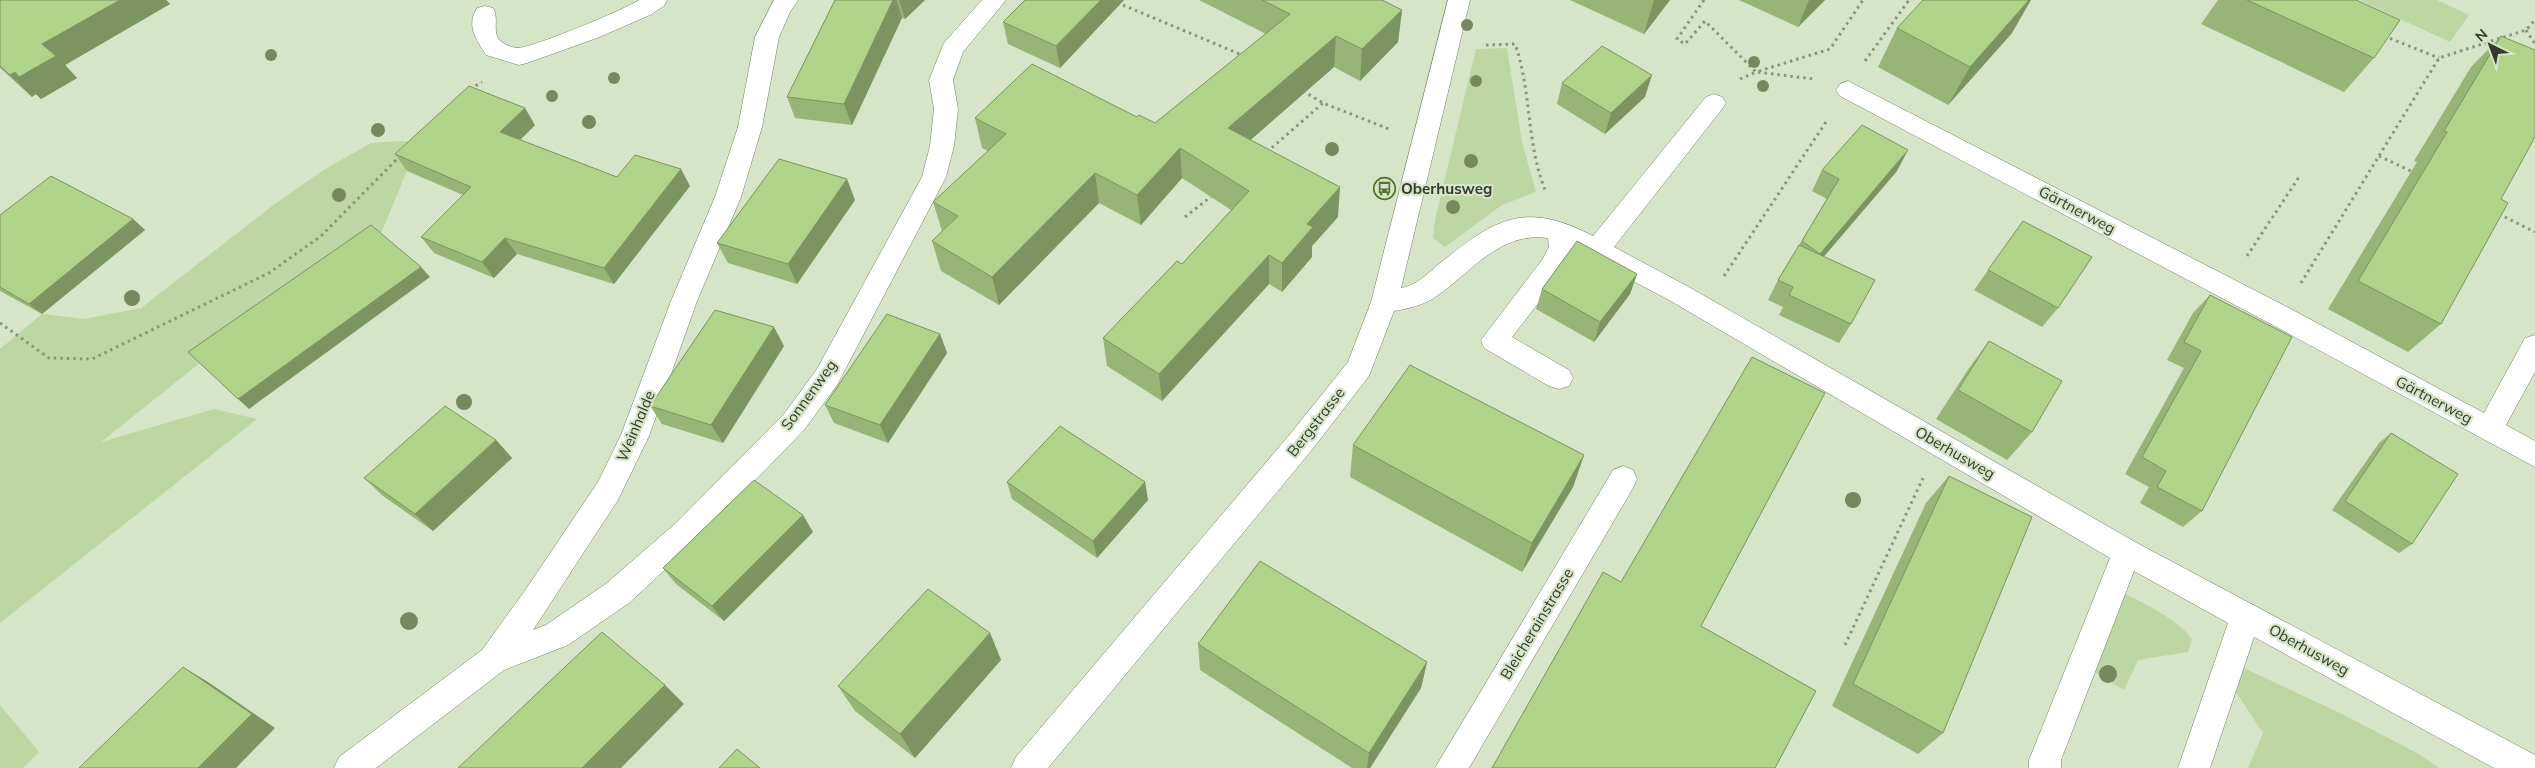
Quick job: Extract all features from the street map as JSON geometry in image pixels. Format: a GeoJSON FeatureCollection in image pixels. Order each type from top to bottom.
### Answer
{"type":"FeatureCollection","features":[{"type":"Feature","properties":{"kind":"street"},"geometry":{"type":"LineString","coordinates":[[486,14],[484,32],[494,49],[519,57],[589,32],[642,9],[656,0]]}},
{"type":"Feature","properties":{"kind":"street","name":"Weinhalde"},"geometry":{"type":"LineString","coordinates":[[350,768],[493,660],[535,602],[608,491],[635,436],[684,301],[728,196],[750,127],[767,37],[780,8],[787,0]]}},
{"type":"Feature","properties":{"kind":"street","name":"Sonnenweg"},"geometry":{"type":"LineString","coordinates":[[493,660],[557,635],[618,594],[687,530],[794,422],[827,377],[934,176],[942,146],[946,110],[941,80],[952,49],[995,0]]}},
{"type":"Feature","properties":{"kind":"street","name":"Bergstrasse"},"geometry":{"type":"LineString","coordinates":[[1027,768],[1302,442],[1359,368],[1384,302],[1459,0]]}},
{"type":"Feature","properties":{"kind":"street","name":"Gärtnerweg"},"geometry":{"type":"LineString","coordinates":[[1848,90],[2280,316],[2535,455]]}},
{"type":"Feature","properties":{"kind":"street"},"geometry":{"type":"LineString","coordinates":[[1597,250],[1714,103]]}},
{"type":"Feature","properties":{"kind":"street","name":"Oberhusweg"},"geometry":{"type":"LineString","coordinates":[[1384,302],[1407,298],[1424,291],[1480,246],[1510,230],[1533,226],[1559,230],[1702,308],[2127,552],[2526,768]]}},
{"type":"Feature","properties":{"kind":"street"},"geometry":{"type":"LineString","coordinates":[[1559,230],[1562,247],[1552,267],[1494,340],[1559,378]]}},
{"type":"Feature","properties":{"kind":"street"},"geometry":{"type":"LineString","coordinates":[[2490,429],[2535,346]]}},
{"type":"Feature","properties":{"kind":"street","name":"Bleicherainstrasse"},"geometry":{"type":"LineString","coordinates":[[1452,768],[1623,479]]}},
{"type":"Feature","properties":{"kind":"street"},"geometry":{"type":"LineString","coordinates":[[2045,768],[2045,760],[2127,552]]}},
{"type":"Feature","properties":{"kind":"street"},"geometry":{"type":"LineString","coordinates":[[2194,768],[2246,616]]}},
{"type":"Feature","properties":{"kind":"street"},"geometry":{"type":"LineString","coordinates":[[2531,768],[2535,751]]}},
{"type":"Feature","properties":{"kind":"path"},"geometry":{"type":"LineString","coordinates":[[1111,0],[1246,57]]}},
{"type":"Feature","properties":{"kind":"path"},"geometry":{"type":"LineString","coordinates":[[1704,0],[1677,39],[1685,44],[1705,21],[1734,53],[1756,72],[1819,79],[1848,90]]}},
{"type":"Feature","properties":{"kind":"path"},"geometry":{"type":"LineString","coordinates":[[1756,72],[1830,49],[1863,0]]}},
{"type":"Feature","properties":{"kind":"path"},"geometry":{"type":"LineString","coordinates":[[1702,308],[1848,90],[1854,77],[1909,0]]}},
{"type":"Feature","properties":{"kind":"path"},"geometry":{"type":"LineString","coordinates":[[2377,34],[2439,58],[2526,30],[2535,20]]}},
{"type":"Feature","properties":{"kind":"path"},"geometry":{"type":"LineString","coordinates":[[2526,30],[2535,44]]}},
{"type":"Feature","properties":{"kind":"path"},"geometry":{"type":"LineString","coordinates":[[1479,45],[1515,44],[1525,72],[1532,140],[1541,181],[1550,199]]}},
{"type":"Feature","properties":{"kind":"path"},"geometry":{"type":"LineString","coordinates":[[464,93],[519,57]]}},
{"type":"Feature","properties":{"kind":"path"},"geometry":{"type":"LineString","coordinates":[[2280,316],[2439,58]]}},
{"type":"Feature","properties":{"kind":"path"},"geometry":{"type":"LineString","coordinates":[[1297,87],[1323,103],[1383,127]]}},
{"type":"Feature","properties":{"kind":"path"},"geometry":{"type":"LineString","coordinates":[[1266,153],[1323,103]]}},
{"type":"Feature","properties":{"kind":"path"},"geometry":{"type":"LineString","coordinates":[[0,323],[49,358],[92,360],[269,273],[321,236],[407,149]]}},
{"type":"Feature","properties":{"kind":"path"},"geometry":{"type":"LineString","coordinates":[[2379,156],[2423,177]]}},
{"type":"Feature","properties":{"kind":"path"},"geometry":{"type":"LineString","coordinates":[[2227,289],[2299,177]]}},
{"type":"Feature","properties":{"kind":"path"},"geometry":{"type":"LineString","coordinates":[[1185,217],[1215,194]]}},
{"type":"Feature","properties":{"kind":"path"},"geometry":{"type":"LineString","coordinates":[[2492,211],[2535,232]]}},
{"type":"Feature","properties":{"kind":"path"},"geometry":{"type":"LineString","coordinates":[[1845,645],[1919,484]]}},
{"type":"Feature","properties":{"kind":"green space"},"geometry":{"type":"Polygon","coordinates":[[[2359,0],[2437,0],[2469,15],[2450,42],[2359,0]]]}},
{"type":"Feature","properties":{"kind":"green space"},"geometry":{"type":"Polygon","coordinates":[[[1507,48],[1522,142],[1536,192],[1502,205],[1445,247],[1433,238],[1435,220],[1476,49],[1507,48]]]}},
{"type":"Feature","properties":{"kind":"green space"},"geometry":{"type":"Polygon","coordinates":[[[403,141],[437,144],[407,171],[380,236],[200,363],[101,442],[214,409],[257,419],[0,623],[0,349],[42,314],[84,319],[141,308],[272,206],[322,171],[371,143],[403,141]]]}},
{"type":"Feature","properties":{"kind":"green space"},"geometry":{"type":"Polygon","coordinates":[[[2124,593],[2170,619],[2192,639],[2188,652],[2138,660],[2124,690],[2084,666],[2124,593]]]}},
{"type":"Feature","properties":{"kind":"green space"},"geometry":{"type":"Polygon","coordinates":[[[2244,668],[2342,714],[2419,754],[2439,768],[2248,768],[2263,733],[2226,677],[2237,669],[2244,668]]]}},
{"type":"Feature","properties":{"kind":"green space"},"geometry":{"type":"Polygon","coordinates":[[[0,705],[39,752],[23,768],[0,768],[0,705]]]}},
{"type":"Feature","properties":{"kind":"building"},"geometry":{"type":"Polygon","coordinates":[[[0,0],[120,0],[42,44],[56,56],[19,77],[15,72],[10,75],[0,66],[0,0]]]}},
{"type":"Feature","properties":{"kind":"building"},"geometry":{"type":"Polygon","coordinates":[[[835,0],[893,0],[844,104],[787,97],[835,0]]]}},
{"type":"Feature","properties":{"kind":"building"},"geometry":{"type":"Polygon","coordinates":[[[1025,0],[1101,0],[1056,46],[1003,22],[1025,0]]]}},
{"type":"Feature","properties":{"kind":"building"},"geometry":{"type":"Polygon","coordinates":[[[1262,0],[1382,0],[1402,10],[1362,49],[1336,36],[1228,128],[1340,187],[1307,224],[1313,227],[1282,263],[1269,255],[1159,374],[1103,338],[1177,261],[1182,264],[1249,191],[1180,148],[1137,195],[1095,173],[992,277],[932,241],[958,216],[933,202],[1006,134],[975,118],[1032,64],[1137,117],[1139,115],[1155,123],[1290,14],[1262,0]]]}},
{"type":"Feature","properties":{"kind":"building"},"geometry":{"type":"Polygon","coordinates":[[[1923,0],[2029,0],[1970,67],[1897,28],[1923,0]]]}},
{"type":"Feature","properties":{"kind":"building"},"geometry":{"type":"Polygon","coordinates":[[[2247,0],[2356,0],[2400,20],[2374,58],[2247,0]]]}},
{"type":"Feature","properties":{"kind":"building"},"geometry":{"type":"Polygon","coordinates":[[[2501,36],[2535,50],[2535,137],[2501,199],[2508,203],[2441,324],[2358,281],[2447,132],[2444,131],[2501,36]]]}},
{"type":"Feature","properties":{"kind":"building"},"geometry":{"type":"Polygon","coordinates":[[[1602,46],[1652,75],[1611,113],[1562,83],[1602,46]]]}},
{"type":"Feature","properties":{"kind":"building"},"geometry":{"type":"Polygon","coordinates":[[[469,86],[525,108],[500,132],[617,177],[635,155],[681,169],[604,268],[505,238],[482,262],[421,237],[471,187],[395,154],[469,86]]]}},
{"type":"Feature","properties":{"kind":"building"},"geometry":{"type":"Polygon","coordinates":[[[1862,125],[1908,150],[1820,254],[1802,241],[1839,179],[1822,170],[1862,125]]]}},
{"type":"Feature","properties":{"kind":"building"},"geometry":{"type":"Polygon","coordinates":[[[779,159],[847,179],[788,264],[717,243],[779,159]]]}},
{"type":"Feature","properties":{"kind":"building"},"geometry":{"type":"Polygon","coordinates":[[[51,176],[133,219],[29,304],[0,287],[0,215],[51,176]]]}},
{"type":"Feature","properties":{"kind":"building"},"geometry":{"type":"Polygon","coordinates":[[[2023,221],[2092,257],[2058,308],[1988,270],[2023,221]]]}},
{"type":"Feature","properties":{"kind":"building"},"geometry":{"type":"Polygon","coordinates":[[[371,225],[421,267],[238,399],[188,352],[371,225]]]}},
{"type":"Feature","properties":{"kind":"building"},"geometry":{"type":"Polygon","coordinates":[[[1577,241],[1637,274],[1600,322],[1542,289],[1577,241]]]}},
{"type":"Feature","properties":{"kind":"building"},"geometry":{"type":"Polygon","coordinates":[[[1799,245],[1875,280],[1851,324],[1789,295],[1793,287],[1778,280],[1799,245]]]}},
{"type":"Feature","properties":{"kind":"building"},"geometry":{"type":"Polygon","coordinates":[[[2210,295],[2292,337],[2202,511],[2157,487],[2166,471],[2142,457],[2201,351],[2184,342],[2210,295]]]}},
{"type":"Feature","properties":{"kind":"building"},"geometry":{"type":"Polygon","coordinates":[[[715,310],[774,327],[711,425],[650,406],[715,310]]]}},
{"type":"Feature","properties":{"kind":"building"},"geometry":{"type":"Polygon","coordinates":[[[887,314],[940,334],[880,425],[825,405],[887,314]]]}},
{"type":"Feature","properties":{"kind":"building"},"geometry":{"type":"Polygon","coordinates":[[[1989,341],[2062,381],[2032,432],[1958,390],[1989,341]]]}},
{"type":"Feature","properties":{"kind":"building"},"geometry":{"type":"Polygon","coordinates":[[[1752,357],[1825,393],[1701,626],[1816,691],[1775,768],[1492,768],[1603,572],[1621,582],[1752,357]]]}},
{"type":"Feature","properties":{"kind":"building"},"geometry":{"type":"Polygon","coordinates":[[[1410,365],[1584,455],[1532,543],[1353,445],[1410,365]]]}},
{"type":"Feature","properties":{"kind":"building"},"geometry":{"type":"Polygon","coordinates":[[[445,406],[496,440],[415,514],[364,478],[445,406]]]}},
{"type":"Feature","properties":{"kind":"building"},"geometry":{"type":"Polygon","coordinates":[[[1060,426],[1145,482],[1093,541],[1007,482],[1060,426]]]}},
{"type":"Feature","properties":{"kind":"building"},"geometry":{"type":"Polygon","coordinates":[[[2391,433],[2458,474],[2412,544],[2345,501],[2391,433]]]}},
{"type":"Feature","properties":{"kind":"building"},"geometry":{"type":"Polygon","coordinates":[[[1949,476],[2032,517],[1943,733],[1853,684],[1949,476]]]}},
{"type":"Feature","properties":{"kind":"building"},"geometry":{"type":"Polygon","coordinates":[[[754,480],[803,515],[712,606],[663,568],[754,480]]]}},
{"type":"Feature","properties":{"kind":"building"},"geometry":{"type":"Polygon","coordinates":[[[1260,561],[1427,662],[1369,753],[1198,644],[1260,561]]]}},
{"type":"Feature","properties":{"kind":"building"},"geometry":{"type":"Polygon","coordinates":[[[928,589],[990,633],[900,734],[838,686],[928,589]]]}},
{"type":"Feature","properties":{"kind":"building"},"geometry":{"type":"Polygon","coordinates":[[[602,632],[665,685],[582,768],[458,768],[602,632]]]}},
{"type":"Feature","properties":{"kind":"building"},"geometry":{"type":"Polygon","coordinates":[[[183,667],[252,714],[198,768],[79,768],[183,667]]]}},
{"type":"Feature","properties":{"kind":"building"},"geometry":{"type":"Polygon","coordinates":[[[737,749],[760,768],[719,768],[737,749]]]}},
{"type":"Feature","properties":{"kind":"place","name":"Oberhusweg"},"geometry":{"type":"Point","coordinates":[1385,189]}}]}
